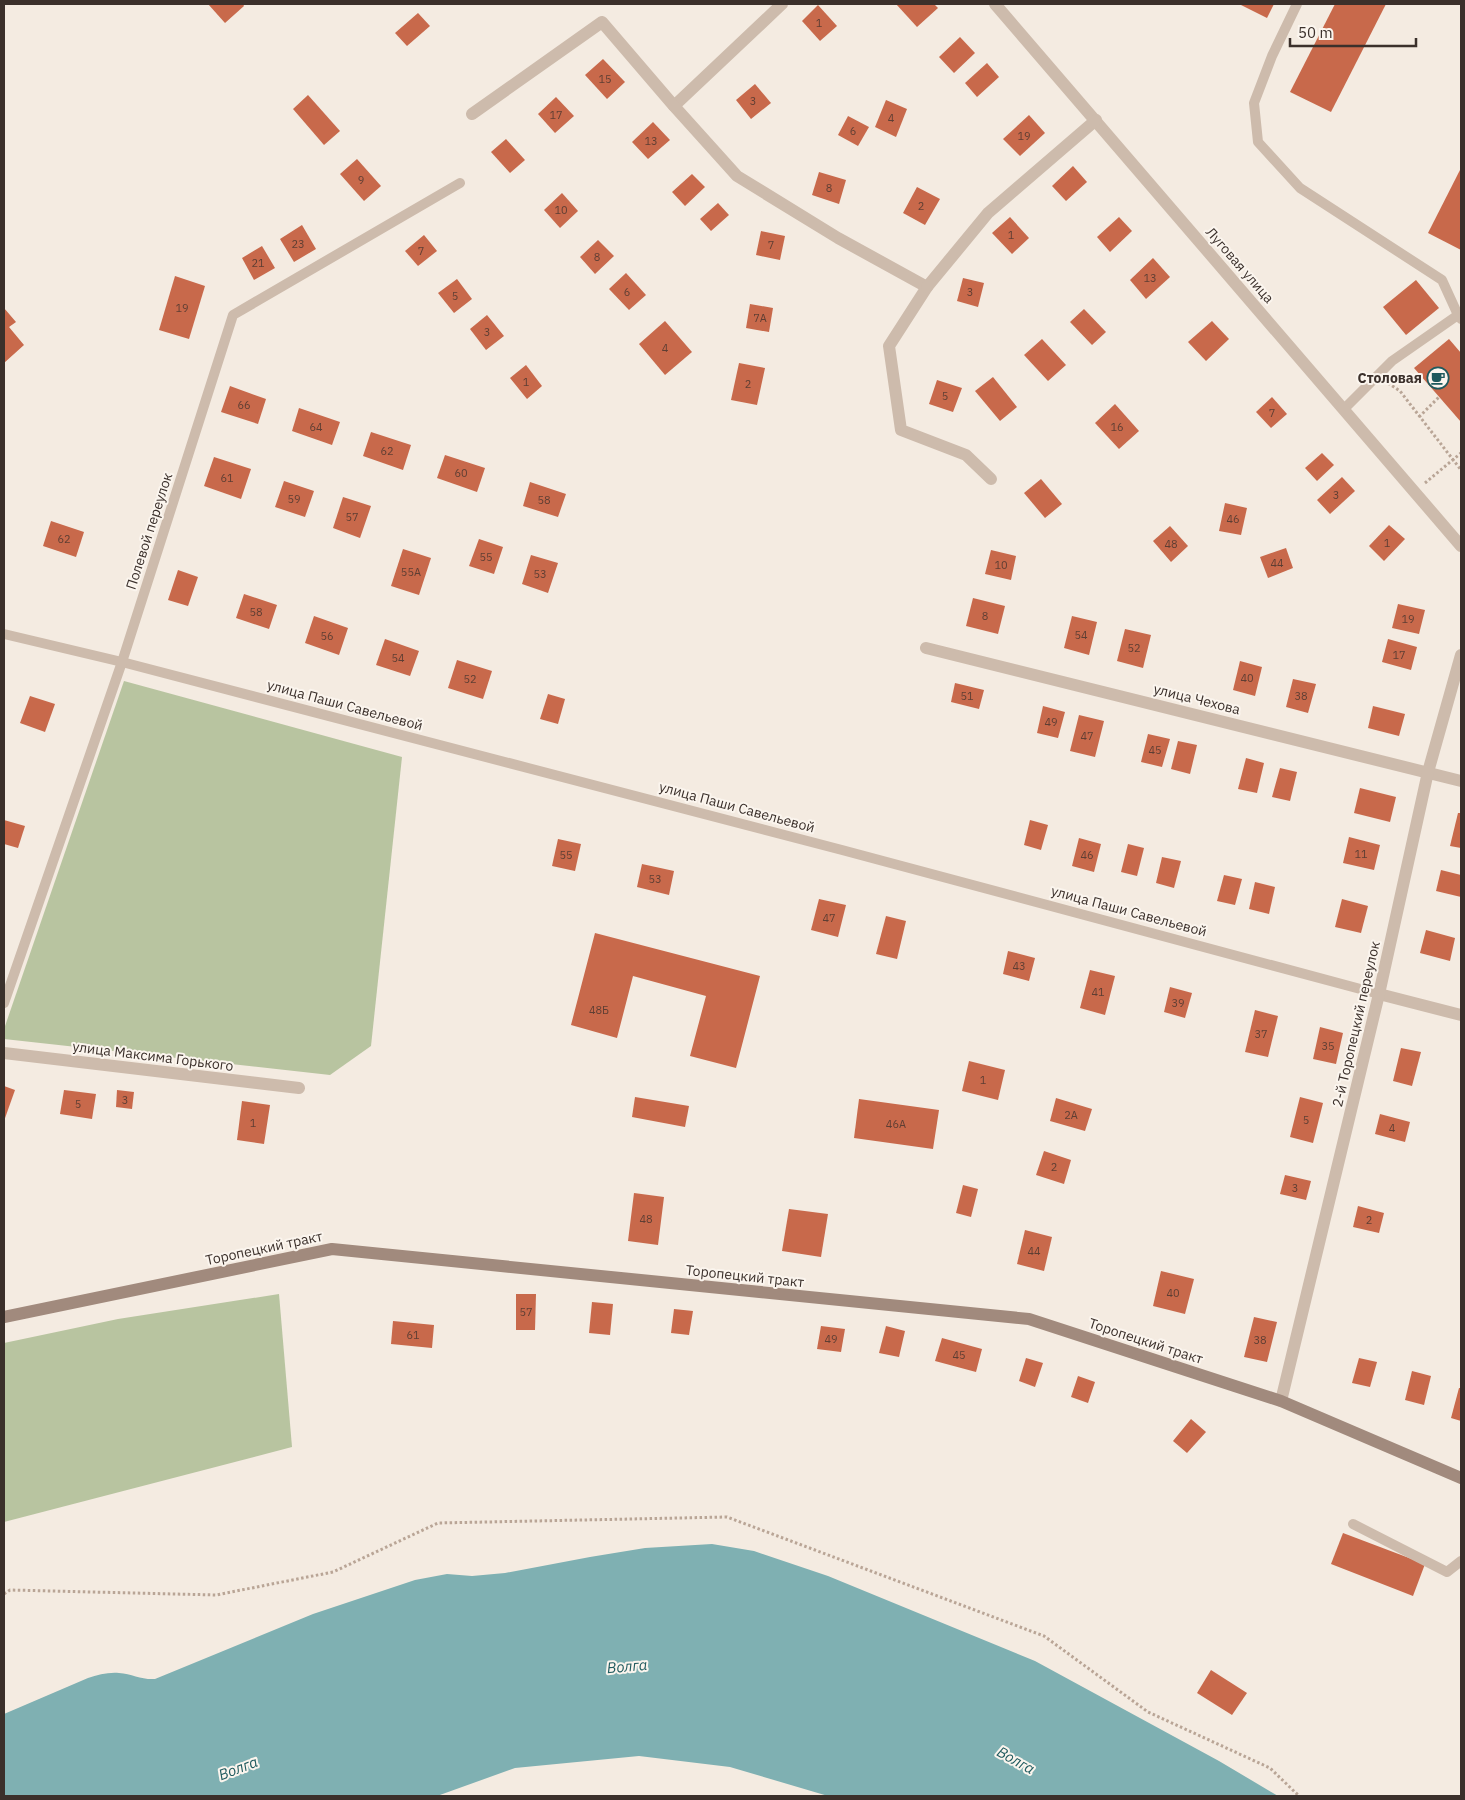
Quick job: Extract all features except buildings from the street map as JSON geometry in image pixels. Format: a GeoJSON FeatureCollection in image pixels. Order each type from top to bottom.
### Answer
{"type":"FeatureCollection","features":[{"type":"Feature","properties":{"kind":"main road","name":"Торопецкий тракт"},"geometry":{"type":"LineString","coordinates":[[4,1317],[332,1249],[1029,1319],[1282,1401],[1461,1478]]}},
{"type":"Feature","properties":{"kind":"street"},"geometry":{"type":"LineString","coordinates":[[674,106],[782,4]]}},
{"type":"Feature","properties":{"kind":"street","name":"Луговая улица"},"geometry":{"type":"LineString","coordinates":[[995,4],[1461,546]]}},
{"type":"Feature","properties":{"kind":"street"},"geometry":{"type":"LineString","coordinates":[[472,114],[602,22],[737,176],[838,238],[927,287]]}},
{"type":"Feature","properties":{"kind":"street"},"geometry":{"type":"LineString","coordinates":[[991,479],[966,455],[901,430],[889,346],[927,287],[988,213],[1096,120]]}},
{"type":"Feature","properties":{"kind":"street","name":"улица Чехова"},"geometry":{"type":"LineString","coordinates":[[926,648],[1461,781]]}},
{"type":"Feature","properties":{"kind":"street","name":"2-й Торопецкий переулок"},"geometry":{"type":"LineString","coordinates":[[1282,1401],[1379,994],[1428,772],[1461,655]]}},
{"type":"Feature","properties":{"kind":"street","name":"улица Паши Савельевой"},"geometry":{"type":"LineString","coordinates":[[1379,994],[1461,1015]]}},
{"type":"Feature","properties":{"kind":"street","name":"улица Максима Горького"},"geometry":{"type":"LineString","coordinates":[[4,1053],[299,1088]]}},
{"type":"Feature","properties":{"kind":"lane"},"geometry":{"type":"LineString","coordinates":[[1297,4],[1272,56],[1254,103],[1258,142],[1300,188],[1442,280],[1460,317],[1392,361],[1344,409]]}},
{"type":"Feature","properties":{"kind":"lane","name":"Полевой переулок"},"geometry":{"type":"LineString","coordinates":[[4,1003],[122,662],[233,316],[460,183]]}},
{"type":"Feature","properties":{"kind":"lane","name":"улица Паши Савельевой"},"geometry":{"type":"LineString","coordinates":[[4,634],[122,662],[842,850],[1379,994]]}},
{"type":"Feature","properties":{"kind":"lane"},"geometry":{"type":"LineString","coordinates":[[1353,1524],[1447,1572],[1461,1561]]}},
{"type":"Feature","properties":{"kind":"path"},"geometry":{"type":"LineString","coordinates":[[1378,375],[1400,391],[1461,470]]}},
{"type":"Feature","properties":{"kind":"path"},"geometry":{"type":"LineString","coordinates":[[1420,417],[1439,397]]}},
{"type":"Feature","properties":{"kind":"path"},"geometry":{"type":"LineString","coordinates":[[1415,492],[1461,453]]}},
{"type":"Feature","properties":{"kind":"path"},"geometry":{"type":"LineString","coordinates":[[4,1594],[10,1590],[216,1595],[333,1572],[438,1523],[727,1517],[1044,1636],[1148,1712],[1270,1768],[1299,1796]]}},
{"type":"Feature","properties":{"kind":"green space"},"geometry":{"type":"Polygon","coordinates":[[[124,681],[402,757],[371,1046],[330,1075],[4,1039],[4,1029],[124,681]]]}},
{"type":"Feature","properties":{"kind":"green space"},"geometry":{"type":"Polygon","coordinates":[[[279,1294],[292,1447],[4,1522],[4,1343],[118,1319],[279,1294]]]}},
{"type":"Feature","properties":{"kind":"water","name":"Волга"},"geometry":{"type":"Polygon","coordinates":[[[712,1544],[754,1551],[828,1576],[1035,1661],[1219,1761],[1278,1796],[828,1796],[730,1767],[639,1756],[515,1768],[437,1796],[4,1796],[4,1714],[88,1678],[115,1673],[155,1679],[313,1614],[415,1580],[447,1574],[472,1576],[505,1573],[645,1548],[712,1544]]]}},
{"type":"Feature","properties":{"kind":"place","name":"Столовая"},"geometry":{"type":"Point","coordinates":[1438,378]}}]}
